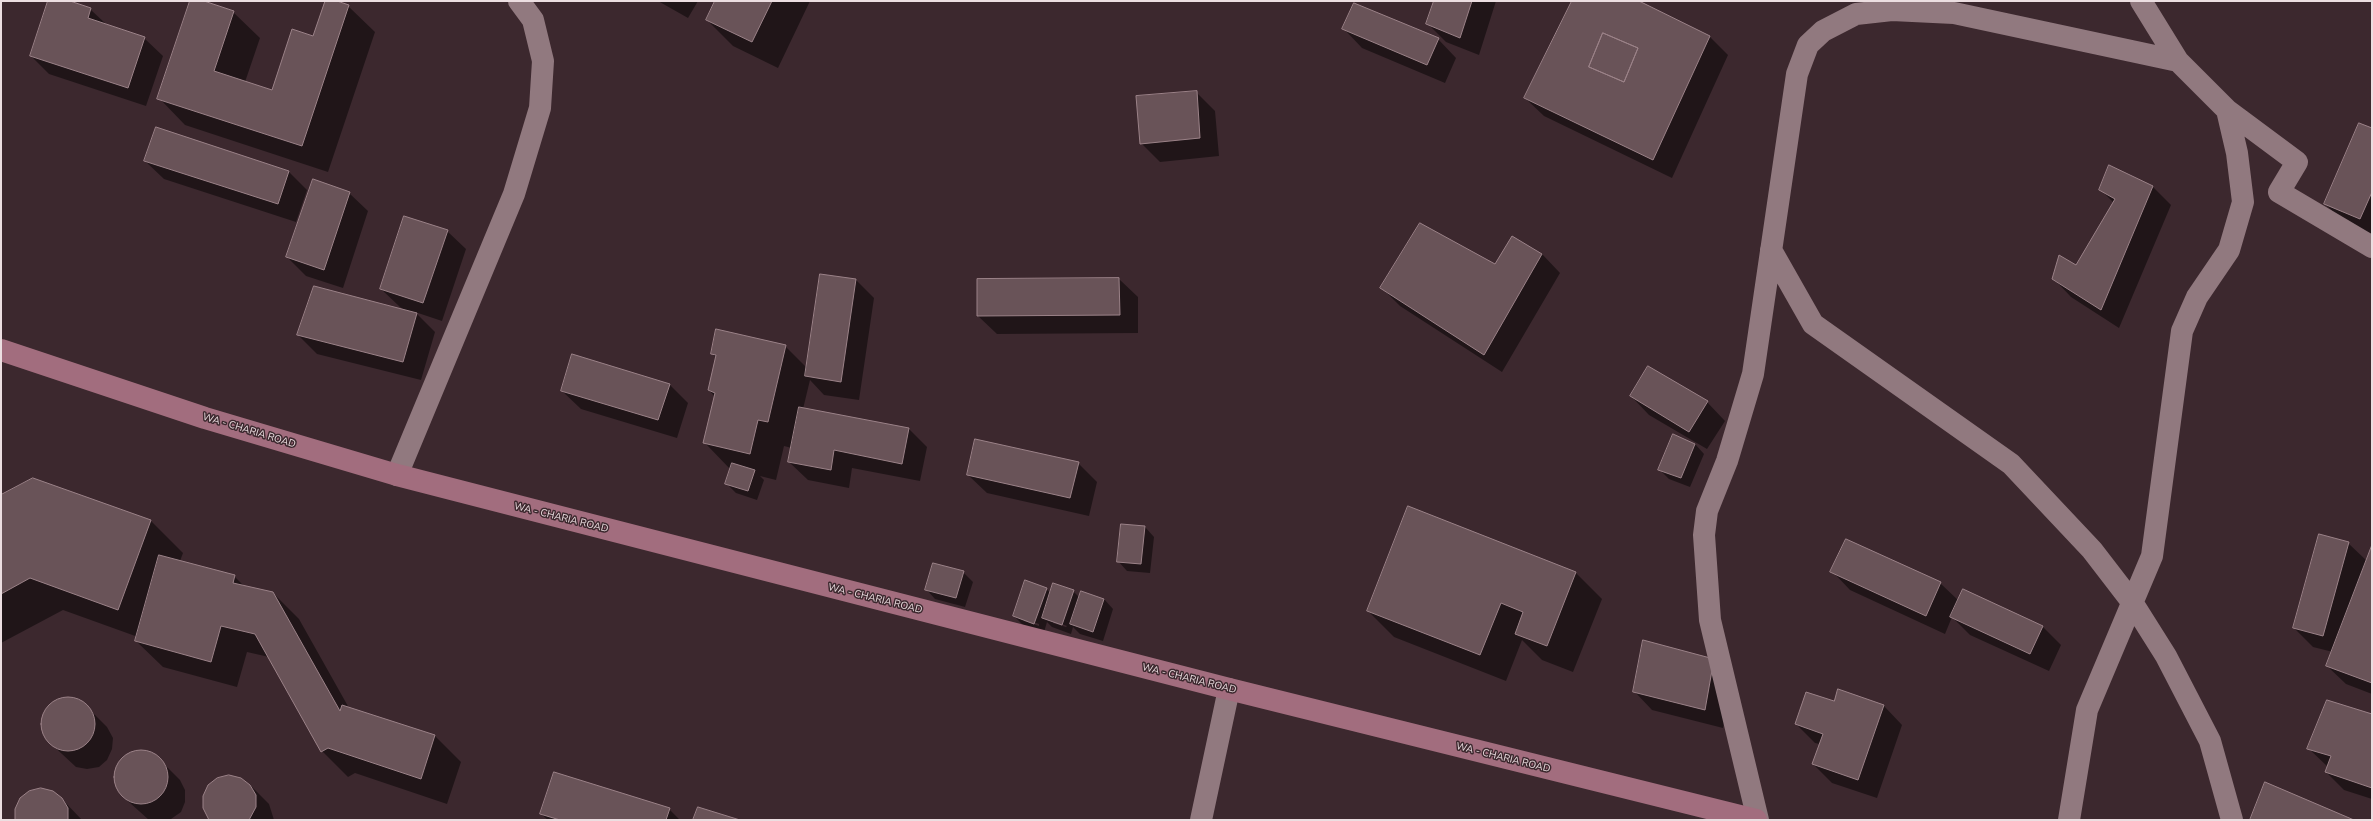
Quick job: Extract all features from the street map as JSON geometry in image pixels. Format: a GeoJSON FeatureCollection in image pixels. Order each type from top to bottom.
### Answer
{"type":"FeatureCollection","features":[{"type":"Feature","properties":{"kind":"street"},"geometry":{"type":"LineString","coordinates":[[397,475],[514,194],[540,108],[543,61],[532,20],[519,1]]}},
{"type":"Feature","properties":{"kind":"street"},"geometry":{"type":"LineString","coordinates":[[2142,1],[2178,61],[2227,110],[2297,162],[2279,192],[2372,247]]}},
{"type":"Feature","properties":{"kind":"street"},"geometry":{"type":"LineString","coordinates":[[1757,820],[1710,620],[1704,535],[1707,511],[1727,461],[1753,374],[1797,74],[1808,45],[1823,31],[1856,14],[1892,10],[1954,13],[2178,61]]}},
{"type":"Feature","properties":{"kind":"street"},"geometry":{"type":"LineString","coordinates":[[2069,820],[2087,710],[2152,556],[2182,330],[2197,297],[2229,250],[2244,202],[2237,153],[2227,110]]}},
{"type":"Feature","properties":{"kind":"street"},"geometry":{"type":"LineString","coordinates":[[1771,250],[1813,324],[2011,464],[2092,550],[2132,602],[2166,656],[2210,741],[2232,820]]}},
{"type":"Feature","properties":{"kind":"street","name":"WA - CHARIA ROAD"},"geometry":{"type":"LineString","coordinates":[[1,350],[205,418],[397,475],[1228,689],[1757,820]]}},
{"type":"Feature","properties":{"kind":"street"},"geometry":{"type":"LineString","coordinates":[[1201,820],[1228,689]]}},
{"type":"Feature","properties":{"kind":"building"},"geometry":{"type":"Polygon","coordinates":[[[48,1],[70,1],[91,8],[88,18],[145,37],[128,88],[30,56],[48,1]]]}},
{"type":"Feature","properties":{"kind":"building"},"geometry":{"type":"Polygon","coordinates":[[[190,1],[204,1],[234,11],[214,71],[272,90],[292,29],[313,36],[325,1],[337,1],[349,5],[302,146],[157,99],[190,1]]]}},
{"type":"Feature","properties":{"kind":"building"},"geometry":{"type":"Polygon","coordinates":[[[715,1],[772,1],[752,42],[706,20],[715,1]]]}},
{"type":"Feature","properties":{"kind":"building"},"geometry":{"type":"Polygon","coordinates":[[[1434,1],[1472,1],[1460,38],[1426,24],[1434,1]]]}},
{"type":"Feature","properties":{"kind":"building"},"geometry":{"type":"Polygon","coordinates":[[[1572,1],[1639,1],[1710,36],[1653,160],[1524,98],[1572,1]],[[1603,33],[1589,67],[1624,82],[1638,48],[1603,33]]]}},
{"type":"Feature","properties":{"kind":"building"},"geometry":{"type":"Polygon","coordinates":[[[1354,3],[1439,38],[1427,65],[1342,29],[1354,3]]]}},
{"type":"Feature","properties":{"kind":"building"},"geometry":{"type":"Polygon","coordinates":[[[1603,33],[1638,48],[1624,82],[1589,67],[1603,33]]]}},
{"type":"Feature","properties":{"kind":"building"},"geometry":{"type":"Polygon","coordinates":[[[1197,91],[1200,138],[1140,144],[1136,96],[1197,91]]]}},
{"type":"Feature","properties":{"kind":"building"},"geometry":{"type":"Polygon","coordinates":[[[2359,123],[2372,128],[2372,192],[2360,219],[2324,204],[2359,123]]]}},
{"type":"Feature","properties":{"kind":"building"},"geometry":{"type":"Polygon","coordinates":[[[156,127],[289,171],[278,204],[144,161],[156,127]]]}},
{"type":"Feature","properties":{"kind":"building"},"geometry":{"type":"Polygon","coordinates":[[[2109,165],[2153,186],[2101,310],[2052,279],[2059,255],[2076,265],[2115,199],[2099,190],[2109,165]]]}},
{"type":"Feature","properties":{"kind":"building"},"geometry":{"type":"Polygon","coordinates":[[[313,179],[350,192],[324,270],[286,257],[313,179]]]}},
{"type":"Feature","properties":{"kind":"building"},"geometry":{"type":"Polygon","coordinates":[[[404,216],[448,230],[423,303],[380,289],[404,216]]]}},
{"type":"Feature","properties":{"kind":"building"},"geometry":{"type":"Polygon","coordinates":[[[1420,223],[1495,264],[1512,236],[1542,254],[1484,355],[1380,288],[1420,223]]]}},
{"type":"Feature","properties":{"kind":"building"},"geometry":{"type":"Polygon","coordinates":[[[820,274],[856,279],[841,382],[805,376],[820,274]]]}},
{"type":"Feature","properties":{"kind":"building"},"geometry":{"type":"Polygon","coordinates":[[[1119,278],[1120,315],[977,316],[977,279],[1119,278]]]}},
{"type":"Feature","properties":{"kind":"building"},"geometry":{"type":"Polygon","coordinates":[[[314,286],[417,313],[403,362],[297,335],[314,286]]]}},
{"type":"Feature","properties":{"kind":"building"},"geometry":{"type":"Polygon","coordinates":[[[716,329],[786,345],[768,422],[758,420],[750,454],[703,443],[715,393],[708,390],[716,355],[711,354],[716,329]]]}},
{"type":"Feature","properties":{"kind":"building"},"geometry":{"type":"Polygon","coordinates":[[[572,354],[670,384],[658,420],[561,391],[572,354]]]}},
{"type":"Feature","properties":{"kind":"building"},"geometry":{"type":"Polygon","coordinates":[[[1648,366],[1708,401],[1689,432],[1630,396],[1648,366]]]}},
{"type":"Feature","properties":{"kind":"building"},"geometry":{"type":"Polygon","coordinates":[[[799,407],[909,428],[902,464],[834,450],[831,470],[788,462],[799,407]]]}},
{"type":"Feature","properties":{"kind":"building"},"geometry":{"type":"Polygon","coordinates":[[[1673,434],[1695,444],[1681,478],[1658,470],[1673,434]]]}},
{"type":"Feature","properties":{"kind":"building"},"geometry":{"type":"Polygon","coordinates":[[[975,439],[1079,462],[1070,498],[967,475],[975,439]]]}},
{"type":"Feature","properties":{"kind":"building"},"geometry":{"type":"Polygon","coordinates":[[[732,463],[755,470],[748,491],[725,484],[732,463]]]}},
{"type":"Feature","properties":{"kind":"building"},"geometry":{"type":"Polygon","coordinates":[[[33,478],[151,520],[118,610],[30,578],[1,594],[1,495],[33,478]]]}},
{"type":"Feature","properties":{"kind":"building"},"geometry":{"type":"Polygon","coordinates":[[[1408,506],[1576,572],[1547,646],[1515,634],[1523,612],[1501,603],[1480,655],[1367,611],[1408,506]]]}},
{"type":"Feature","properties":{"kind":"building"},"geometry":{"type":"Polygon","coordinates":[[[1121,524],[1145,526],[1141,564],[1117,562],[1121,524]]]}},
{"type":"Feature","properties":{"kind":"building"},"geometry":{"type":"Polygon","coordinates":[[[2319,534],[2349,542],[2323,636],[2293,628],[2319,534]]]}},
{"type":"Feature","properties":{"kind":"building"},"geometry":{"type":"Polygon","coordinates":[[[1846,539],[1941,582],[1926,616],[1830,572],[1846,539]]]}},
{"type":"Feature","properties":{"kind":"building"},"geometry":{"type":"Polygon","coordinates":[[[2372,545],[2372,683],[2326,666],[2372,545]]]}},
{"type":"Feature","properties":{"kind":"building"},"geometry":{"type":"Polygon","coordinates":[[[159,555],[235,575],[233,583],[273,592],[340,711],[342,705],[435,735],[421,779],[328,748],[321,752],[255,634],[221,626],[211,662],[135,641],[159,555]]]}},
{"type":"Feature","properties":{"kind":"building"},"geometry":{"type":"Polygon","coordinates":[[[933,563],[964,571],[956,598],[925,590],[933,563]]]}},
{"type":"Feature","properties":{"kind":"building"},"geometry":{"type":"Polygon","coordinates":[[[1025,580],[1047,588],[1034,624],[1013,616],[1025,580]]]}},
{"type":"Feature","properties":{"kind":"building"},"geometry":{"type":"Polygon","coordinates":[[[1053,583],[1074,590],[1062,625],[1042,618],[1053,583]]]}},
{"type":"Feature","properties":{"kind":"building"},"geometry":{"type":"Polygon","coordinates":[[[1963,589],[2043,626],[2030,654],[1950,617],[1963,589]]]}},
{"type":"Feature","properties":{"kind":"building"},"geometry":{"type":"Polygon","coordinates":[[[1081,591],[1104,599],[1093,632],[1070,624],[1081,591]]]}},
{"type":"Feature","properties":{"kind":"building"},"geometry":{"type":"Polygon","coordinates":[[[1643,640],[1714,659],[1705,710],[1633,692],[1643,640]]]}},
{"type":"Feature","properties":{"kind":"building"},"geometry":{"type":"Polygon","coordinates":[[[1838,689],[1884,705],[1858,780],[1812,764],[1823,734],[1795,724],[1806,692],[1834,701],[1838,689]]]}},
{"type":"Feature","properties":{"kind":"building"},"geometry":{"type":"Polygon","coordinates":[[[68,697],[78,699],[87,705],[93,714],[95,724],[93,734],[87,743],[78,749],[68,751],[58,749],[49,743],[43,734],[41,724],[43,714],[49,705],[58,699],[68,697]]]}},
{"type":"Feature","properties":{"kind":"building"},"geometry":{"type":"Polygon","coordinates":[[[2327,700],[2372,714],[2372,788],[2325,772],[2331,756],[2307,749],[2327,700]]]}},
{"type":"Feature","properties":{"kind":"building"},"geometry":{"type":"Polygon","coordinates":[[[141,750],[151,752],[160,758],[166,767],[168,777],[166,787],[160,796],[151,802],[141,804],[131,802],[122,796],[116,787],[114,777],[116,767],[122,758],[131,752],[141,750]]]}},
{"type":"Feature","properties":{"kind":"building"},"geometry":{"type":"Polygon","coordinates":[[[554,772],[670,808],[666,820],[560,820],[540,814],[554,772]]]}},
{"type":"Feature","properties":{"kind":"building"},"geometry":{"type":"Polygon","coordinates":[[[229,775],[241,778],[250,785],[256,795],[256,807],[249,820],[209,820],[203,808],[203,796],[208,785],[217,778],[229,775]]]}},
{"type":"Feature","properties":{"kind":"building"},"geometry":{"type":"Polygon","coordinates":[[[2265,782],[2354,820],[2250,820],[2265,782]]]}},
{"type":"Feature","properties":{"kind":"building"},"geometry":{"type":"Polygon","coordinates":[[[41,788],[53,791],[62,798],[68,808],[68,820],[15,820],[15,809],[20,798],[29,791],[41,788]]]}},
{"type":"Feature","properties":{"kind":"building"},"geometry":{"type":"Polygon","coordinates":[[[698,807],[740,820],[693,820],[698,807]]]}}]}
